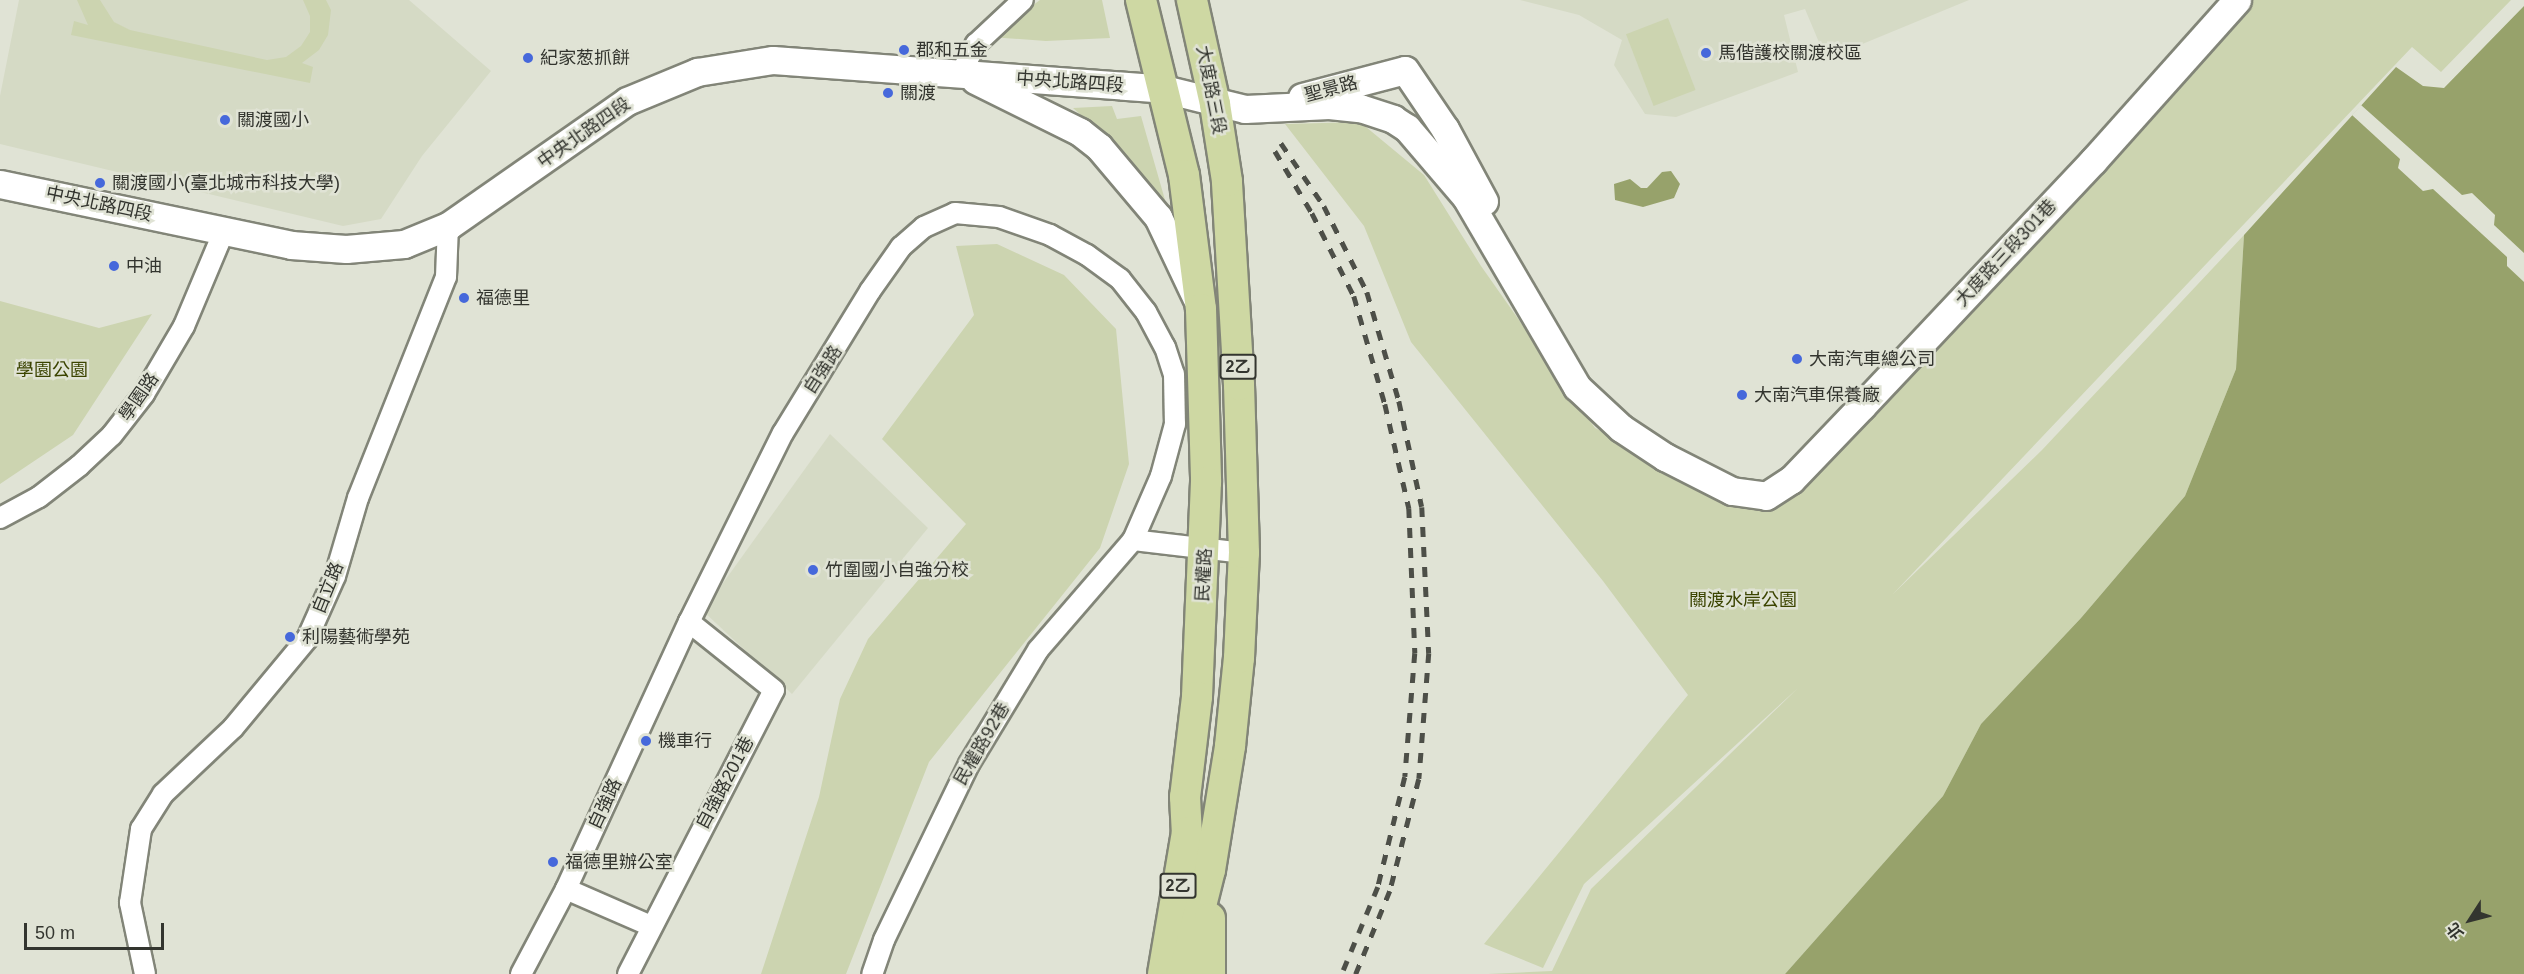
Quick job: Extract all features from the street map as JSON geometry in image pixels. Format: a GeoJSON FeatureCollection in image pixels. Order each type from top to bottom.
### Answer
{"type":"FeatureCollection","features":[{"type":"Feature","properties":{"kind":"main road","name":"2乙"},"geometry":{"type":"LineString","coordinates":[[1141,0],[1164,89]]}},
{"type":"Feature","properties":{"kind":"main road","name":"大度路三段"},"geometry":{"type":"LineString","coordinates":[[1192,0],[1215,104],[1227,181],[1239,385],[1244,553]]}},
{"type":"Feature","properties":{"kind":"main road","name":"民權路"},"geometry":{"type":"LineString","coordinates":[[1163,974],[1187,832],[1185,797],[1197,697],[1206,550],[1201,309],[1184,175],[1164,89]]}},
{"type":"Feature","properties":{"kind":"main road","name":"2乙"},"geometry":{"type":"LineString","coordinates":[[1184,974],[1210,870],[1220,807],[1239,658],[1244,553]]}},
{"type":"Feature","properties":{"kind":"main road"},"geometry":{"type":"LineString","coordinates":[[1209,974],[1210,870]]}},
{"type":"Feature","properties":{"kind":"street"},"geometry":{"type":"LineString","coordinates":[[1023,0],[976,44],[961,73],[1080,132],[1099,147],[1158,217],[1201,309]]}},
{"type":"Feature","properties":{"kind":"street","name":"大度路三段301巷"},"geometry":{"type":"LineString","coordinates":[[1509,267],[1576,387],[1621,428],[1699,477],[1750,496],[1766,496],[1791,480],[1854,414],[2093,161],[2237,0]]}},
{"type":"Feature","properties":{"kind":"street","name":"中央北路四段"},"geometry":{"type":"LineString","coordinates":[[0,183],[291,245],[346,249],[404,244],[448,226],[627,101],[697,72],[773,60],[1164,89],[1215,104],[1258,110]]}},
{"type":"Feature","properties":{"kind":"street"},"geometry":{"type":"LineString","coordinates":[[1258,110],[1329,105],[1388,96],[1405,70],[1480,192],[1509,267]]}},
{"type":"Feature","properties":{"kind":"street","name":"聖景路"},"geometry":{"type":"LineString","coordinates":[[1258,110],[1405,70]]}},
{"type":"Feature","properties":{"kind":"street"},"geometry":{"type":"LineString","coordinates":[[1329,105],[1360,108],[1393,119],[1407,128],[1466,197],[1509,267]]}},
{"type":"Feature","properties":{"kind":"street","name":"自強路"},"geometry":{"type":"LineString","coordinates":[[521,974],[566,889],[689,622],[783,433],[870,291],[912,236],[955,213],[999,217],[1050,235],[1087,255],[1120,279],[1146,312],[1165,347],[1174,374],[1175,424],[1161,476],[1133,540]]}},
{"type":"Feature","properties":{"kind":"street","name":"自立路"},"geometry":{"type":"LineString","coordinates":[[145,974],[129,903],[141,829],[163,794],[233,728],[307,639],[335,576],[358,498],[446,277],[448,226]]}},
{"type":"Feature","properties":{"kind":"street","name":"學園路"},"geometry":{"type":"LineString","coordinates":[[0,518],[39,497],[79,466],[125,419],[184,326],[224,231]]}},
{"type":"Feature","properties":{"kind":"street"},"geometry":{"type":"LineString","coordinates":[[1133,540],[1244,553]]}},
{"type":"Feature","properties":{"kind":"street","name":"民權路92巷"},"geometry":{"type":"LineString","coordinates":[[872,974],[884,940],[980,745],[1038,650],[1133,540]]}},
{"type":"Feature","properties":{"kind":"street","name":"自強路201巷"},"geometry":{"type":"LineString","coordinates":[[628,974],[774,690],[689,622]]}},
{"type":"Feature","properties":{"kind":"street"},"geometry":{"type":"LineString","coordinates":[[566,889],[651,926]]}},
{"type":"Feature","properties":{"kind":"shaded area","name":"關渡國小"},"geometry":{"type":"Polygon","coordinates":[[[19,0],[409,0],[491,71],[422,156],[381,219],[343,226],[0,144],[0,96],[19,0]]]}},
{"type":"Feature","properties":{"kind":"shaded area","name":"馬偕護校關渡校區"},"geometry":{"type":"Polygon","coordinates":[[[1520,0],[1969,0],[1826,59],[1805,9],[1784,15],[1798,72],[1676,117],[1645,114],[1614,65],[1622,40],[1579,15],[1520,0]]]}},
{"type":"Feature","properties":{"kind":"shaded area"},"geometry":{"type":"Polygon","coordinates":[[[2524,6],[2524,974],[1785,974],[1943,796],[1981,724],[2081,618],[2185,496],[2236,369],[2244,235],[2396,67],[2423,86],[2444,88],[2524,6]]]}},
{"type":"Feature","properties":{"kind":"shaded area"},"geometry":{"type":"Polygon","coordinates":[[[1671,171],[1680,184],[1674,198],[1643,207],[1615,200],[1614,184],[1630,179],[1641,188],[1647,188],[1662,172],[1671,171]]]}},
{"type":"Feature","properties":{"kind":"shaded area","name":"竹圍國小自強分校"},"geometry":{"type":"Polygon","coordinates":[[[830,434],[928,528],[792,694],[703,611],[830,434]]]}},
{"type":"Feature","properties":{"kind":"green space"},"geometry":{"type":"Polygon","coordinates":[[[77,0],[100,0],[114,22],[130,30],[267,60],[286,57],[301,46],[310,32],[310,16],[303,0],[326,0],[331,10],[328,35],[319,50],[302,63],[313,67],[310,83],[71,35],[74,21],[88,25],[77,0]]]}},
{"type":"Feature","properties":{"kind":"green space"},"geometry":{"type":"Polygon","coordinates":[[[1040,0],[1102,0],[1110,38],[1046,41],[990,37],[1040,0]]]}},
{"type":"Feature","properties":{"kind":"green space","name":"關渡水岸公園"},"geometry":{"type":"Polygon","coordinates":[[[2241,0],[2511,0],[2441,72],[2412,47],[1893,594],[2042,450],[2244,235],[2236,369],[2185,496],[2081,618],[1981,724],[1943,796],[1785,974],[1488,974],[1552,971],[1591,889],[1798,688],[1584,884],[1543,968],[1484,944],[1688,695],[1603,581],[1411,342],[1364,226],[1285,124],[1360,122],[1424,175],[1481,266],[1595,428],[1738,499],[1773,501],[2241,0]]]}},
{"type":"Feature","properties":{"kind":"green space"},"geometry":{"type":"Polygon","coordinates":[[[1668,18],[1696,90],[1654,106],[1626,34],[1668,18]]]}},
{"type":"Feature","properties":{"kind":"green space"},"geometry":{"type":"Polygon","coordinates":[[[1112,106],[1117,119],[1141,116],[1165,200],[1158,199],[1120,150],[1073,108],[1112,106]]]}},
{"type":"Feature","properties":{"kind":"green space"},"geometry":{"type":"Polygon","coordinates":[[[997,244],[1064,275],[1116,329],[1129,464],[1100,548],[929,762],[846,974],[761,974],[819,797],[840,699],[868,639],[966,524],[882,439],[974,315],[956,246],[997,244]]]}},
{"type":"Feature","properties":{"kind":"green space","name":"學園公園"},"geometry":{"type":"Polygon","coordinates":[[[0,301],[99,328],[152,314],[73,435],[0,484],[0,301]]]}},
{"type":"Feature","properties":{"kind":"pier"},"geometry":{"type":"Polygon","coordinates":[[[2361,105],[2462,195],[2472,193],[2495,215],[2494,225],[2524,253],[2524,282],[2507,266],[2507,257],[2433,189],[2423,191],[2398,168],[2400,159],[2352,115],[2361,105]]]}},
{"type":"Feature","properties":{"kind":"railway"},"geometry":{"type":"LineString","coordinates":[[1281,143],[1324,206],[1367,292],[1399,401],[1422,507],[1429,653],[1419,779],[1390,891],[1356,974]]}},
{"type":"Feature","properties":{"kind":"railway"},"geometry":{"type":"LineString","coordinates":[[1275,151],[1312,213],[1354,296],[1385,404],[1409,508],[1415,653],[1405,777],[1378,887],[1342,974]]}},
{"type":"Feature","properties":{"kind":"place","name":"郡和五金"},"geometry":{"type":"Point","coordinates":[904,50]}},
{"type":"Feature","properties":{"kind":"place","name":"馬偕護校關渡校區"},"geometry":{"type":"Point","coordinates":[1706,53]}},
{"type":"Feature","properties":{"kind":"place","name":"紀家葱抓餅"},"geometry":{"type":"Point","coordinates":[528,58]}},
{"type":"Feature","properties":{"kind":"place","name":"關渡"},"geometry":{"type":"Point","coordinates":[888,93]}},
{"type":"Feature","properties":{"kind":"place","name":"關渡國小"},"geometry":{"type":"Point","coordinates":[225,120]}},
{"type":"Feature","properties":{"kind":"place","name":"關渡國小(臺北城市科技大學)"},"geometry":{"type":"Point","coordinates":[100,183]}},
{"type":"Feature","properties":{"kind":"place","name":"中油"},"geometry":{"type":"Point","coordinates":[114,266]}},
{"type":"Feature","properties":{"kind":"place","name":"福德里"},"geometry":{"type":"Point","coordinates":[464,298]}},
{"type":"Feature","properties":{"kind":"place","name":"大南汽車總公司"},"geometry":{"type":"Point","coordinates":[1797,359]}},
{"type":"Feature","properties":{"kind":"place","name":"大南汽車保養廠"},"geometry":{"type":"Point","coordinates":[1742,395]}},
{"type":"Feature","properties":{"kind":"place","name":"竹圍國小自強分校"},"geometry":{"type":"Point","coordinates":[813,570]}},
{"type":"Feature","properties":{"kind":"place","name":"利陽藝術學苑"},"geometry":{"type":"Point","coordinates":[290,637]}},
{"type":"Feature","properties":{"kind":"place","name":"機車行"},"geometry":{"type":"Point","coordinates":[646,741]}},
{"type":"Feature","properties":{"kind":"place","name":"福德里辦公室"},"geometry":{"type":"Point","coordinates":[553,862]}}]}
